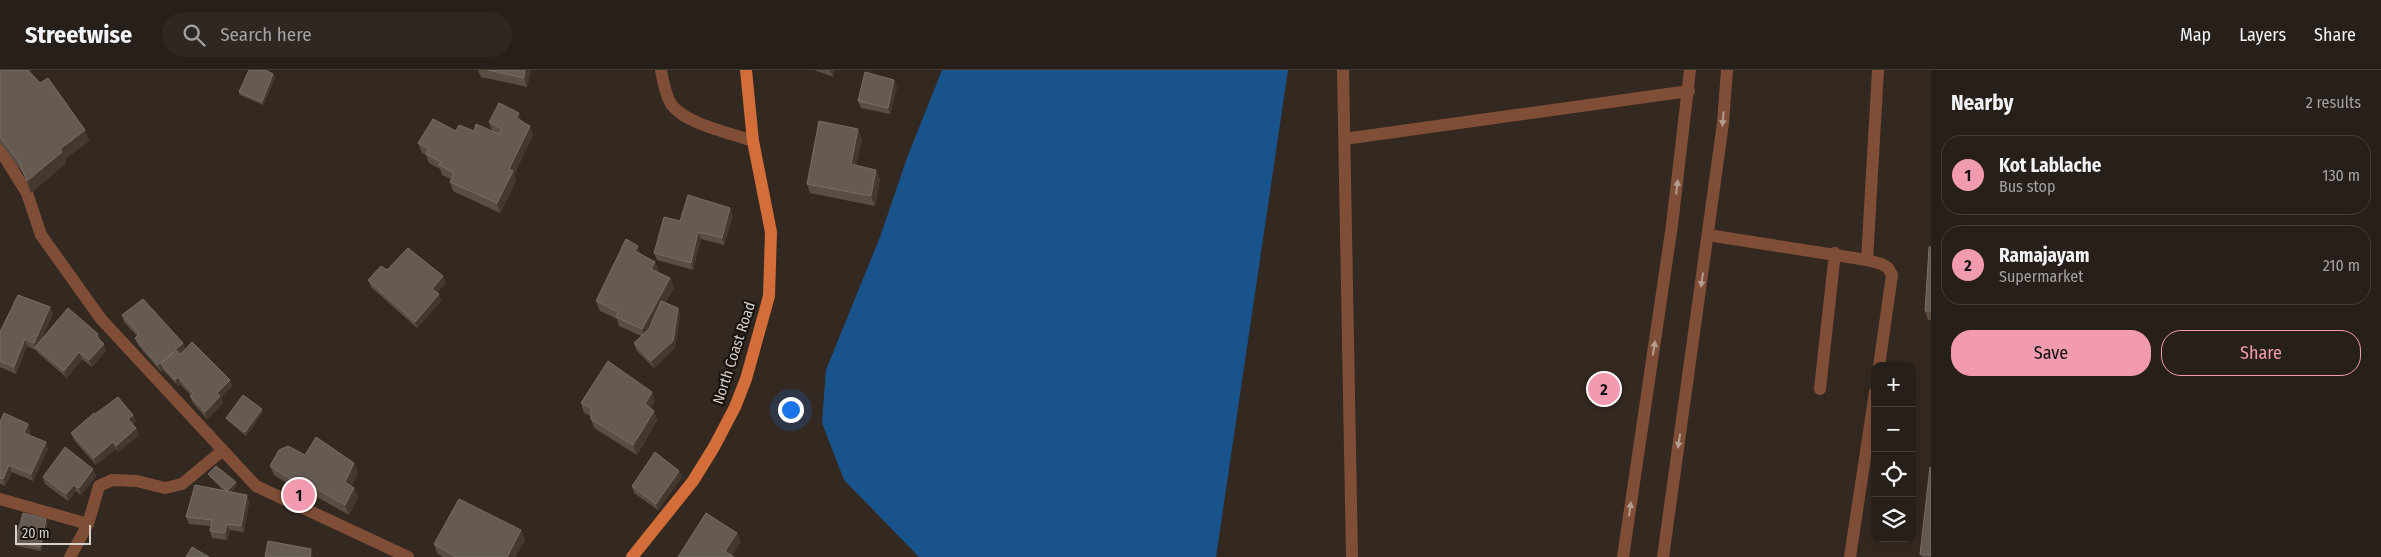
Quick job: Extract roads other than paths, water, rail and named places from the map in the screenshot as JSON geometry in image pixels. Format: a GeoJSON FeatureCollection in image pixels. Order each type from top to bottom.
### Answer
{"type":"FeatureCollection","features":[{"type":"Feature","properties":{"kind":"main road","name":"North Coast Road"},"geometry":{"type":"LineString","coordinates":[[632,557],[693,481],[735,407],[757,345],[769,296],[771,232],[753,141],[746,70]]}},
{"type":"Feature","properties":{"kind":"street"},"geometry":{"type":"LineString","coordinates":[[661,70],[665,89],[671,104],[680,113],[694,120],[753,141]]}},
{"type":"Feature","properties":{"kind":"street"},"geometry":{"type":"LineString","coordinates":[[1343,70],[1352,557]]}},
{"type":"Feature","properties":{"kind":"street"},"geometry":{"type":"LineString","coordinates":[[1623,557],[1669,244],[1689,91],[1690,70]]}},
{"type":"Feature","properties":{"kind":"street"},"geometry":{"type":"LineString","coordinates":[[1663,557],[1723,123],[1727,70]]}},
{"type":"Feature","properties":{"kind":"street"},"geometry":{"type":"LineString","coordinates":[[1867,260],[1878,70]]}},
{"type":"Feature","properties":{"kind":"street"},"geometry":{"type":"LineString","coordinates":[[1344,139],[1689,91]]}},
{"type":"Feature","properties":{"kind":"street"},"geometry":{"type":"LineString","coordinates":[[0,150],[27,193],[41,235],[101,319],[256,486],[408,557]]}},
{"type":"Feature","properties":{"kind":"street"},"geometry":{"type":"LineString","coordinates":[[1708,234],[1835,253],[1882,264],[1888,268],[1892,275],[1880,362]]}},
{"type":"Feature","properties":{"kind":"street"},"geometry":{"type":"LineString","coordinates":[[1820,389],[1835,253]]}},
{"type":"Feature","properties":{"kind":"street"},"geometry":{"type":"LineString","coordinates":[[1850,557],[1873,407]]}},
{"type":"Feature","properties":{"kind":"street"},"geometry":{"type":"LineString","coordinates":[[70,557],[88,524],[99,486],[112,480],[137,481],[165,488],[182,484],[222,450]]}},
{"type":"Feature","properties":{"kind":"street"},"geometry":{"type":"LineString","coordinates":[[0,499],[88,524]]}},
{"type":"Feature","properties":{"kind":"water"},"geometry":{"type":"Polygon","coordinates":[[[942,70],[1288,70],[1216,557],[919,557],[844,480],[822,423],[826,370],[880,237],[907,158],[942,70]]]}},
{"type":"Feature","properties":{"kind":"place","name":"Ramajayam"},"geometry":{"type":"Point","coordinates":[1604,389]}},
{"type":"Feature","properties":{"kind":"place","name":"Kot Lablache"},"geometry":{"type":"Point","coordinates":[299,495]}}]}
